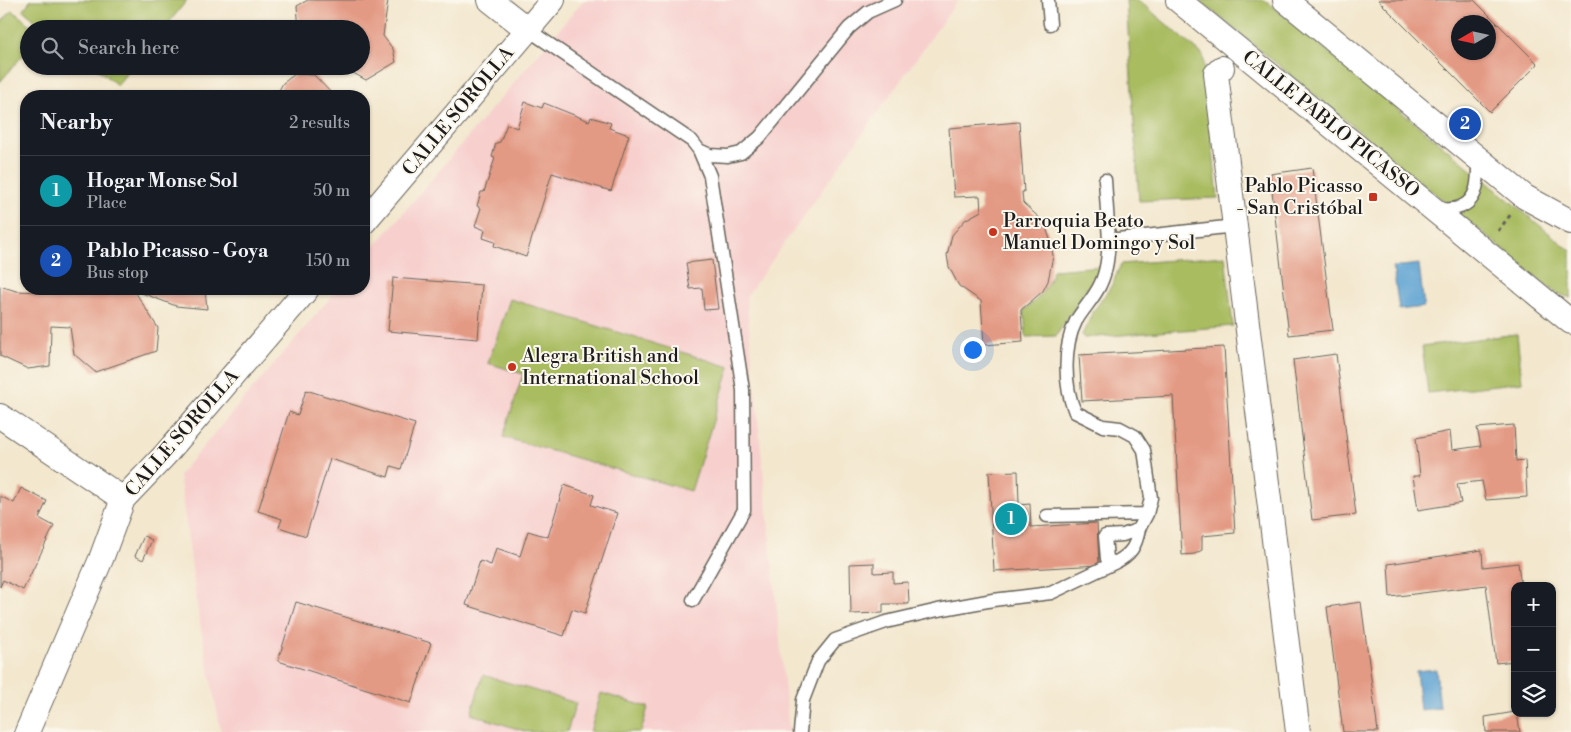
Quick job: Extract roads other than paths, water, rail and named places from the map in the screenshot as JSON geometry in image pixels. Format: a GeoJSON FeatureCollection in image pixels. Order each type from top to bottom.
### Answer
{"type":"FeatureCollection","features":[{"type":"Feature","properties":{"kind":"street"},"geometry":{"type":"LineString","coordinates":[[490,0],[527,30]]}},
{"type":"Feature","properties":{"kind":"street","name":"CALLE SOROLLA"},"geometry":{"type":"LineString","coordinates":[[370,215],[553,0]]}},
{"type":"Feature","properties":{"kind":"street","name":"CALLE PABLO PICASSO"},"geometry":{"type":"LineString","coordinates":[[1178,0],[1571,322]]}},
{"type":"Feature","properties":{"kind":"street"},"geometry":{"type":"LineString","coordinates":[[1285,0],[1525,197],[1571,222]]}},
{"type":"Feature","properties":{"kind":"street"},"geometry":{"type":"LineString","coordinates":[[1222,68],[1216,74],[1298,732]]}},
{"type":"Feature","properties":{"kind":"street","name":"CALLE SOROLLA"},"geometry":{"type":"LineString","coordinates":[[27,732],[101,559],[123,499],[165,455],[302,295]]}},
{"type":"Feature","properties":{"kind":"street"},"geometry":{"type":"LineString","coordinates":[[0,416],[123,499]]}},
{"type":"Feature","properties":{"kind":"lane"},"geometry":{"type":"LineString","coordinates":[[699,150],[710,155],[728,156],[741,154],[760,137],[849,28],[868,12],[896,0]]}},
{"type":"Feature","properties":{"kind":"lane"},"geometry":{"type":"LineString","coordinates":[[1048,0],[1050,24]]}},
{"type":"Feature","properties":{"kind":"lane"},"geometry":{"type":"LineString","coordinates":[[527,30],[692,141],[699,150],[710,176],[743,390],[744,510],[693,600]]}},
{"type":"Feature","properties":{"kind":"lane"},"geometry":{"type":"LineString","coordinates":[[1436,210],[1460,207],[1473,198],[1478,180],[1478,158]]}},
{"type":"Feature","properties":{"kind":"lane"},"geometry":{"type":"LineString","coordinates":[[800,732],[802,700],[818,661],[835,640],[886,622],[938,610],[993,600],[1051,594],[1125,558],[1136,546],[1139,529],[1151,498],[1144,450],[1134,436],[1120,428],[1103,426],[1083,418],[1075,412],[1069,399],[1067,366],[1070,338],[1075,323],[1100,286],[1107,265],[1109,240],[1105,180]]}},
{"type":"Feature","properties":{"kind":"lane"},"geometry":{"type":"LineString","coordinates":[[1109,240],[1235,226]]}},
{"type":"Feature","properties":{"kind":"lane"},"geometry":{"type":"LineString","coordinates":[[1048,516],[1146,514]]}},
{"type":"Feature","properties":{"kind":"lane"},"geometry":{"type":"LineString","coordinates":[[1114,562],[1107,559],[1106,536],[1123,535],[1139,529]]}},
{"type":"Feature","properties":{"kind":"water"},"geometry":{"type":"Polygon","coordinates":[[[1419,264],[1424,307],[1399,310],[1393,267],[1419,264]]]}},
{"type":"Feature","properties":{"kind":"water"},"geometry":{"type":"Polygon","coordinates":[[[1436,669],[1440,708],[1420,710],[1416,671],[1436,669]]]}},
{"type":"Feature","properties":{"kind":"place","name":"Pablo Picasso - Goya"},"geometry":{"type":"Point","coordinates":[1465,124]}},
{"type":"Feature","properties":{"kind":"place","name":"Pablo Picasso - San Cristóbal"},"geometry":{"type":"Point","coordinates":[1373,197]}},
{"type":"Feature","properties":{"kind":"place","name":"Parroquia Beato Manuel Domingo y Sol"},"geometry":{"type":"Point","coordinates":[993,232]}},
{"type":"Feature","properties":{"kind":"place","name":"Alegra British and International School"},"geometry":{"type":"Point","coordinates":[512,367]}},
{"type":"Feature","properties":{"kind":"place","name":"Hogar Monse Sol"},"geometry":{"type":"Point","coordinates":[1011,519]}}]}
